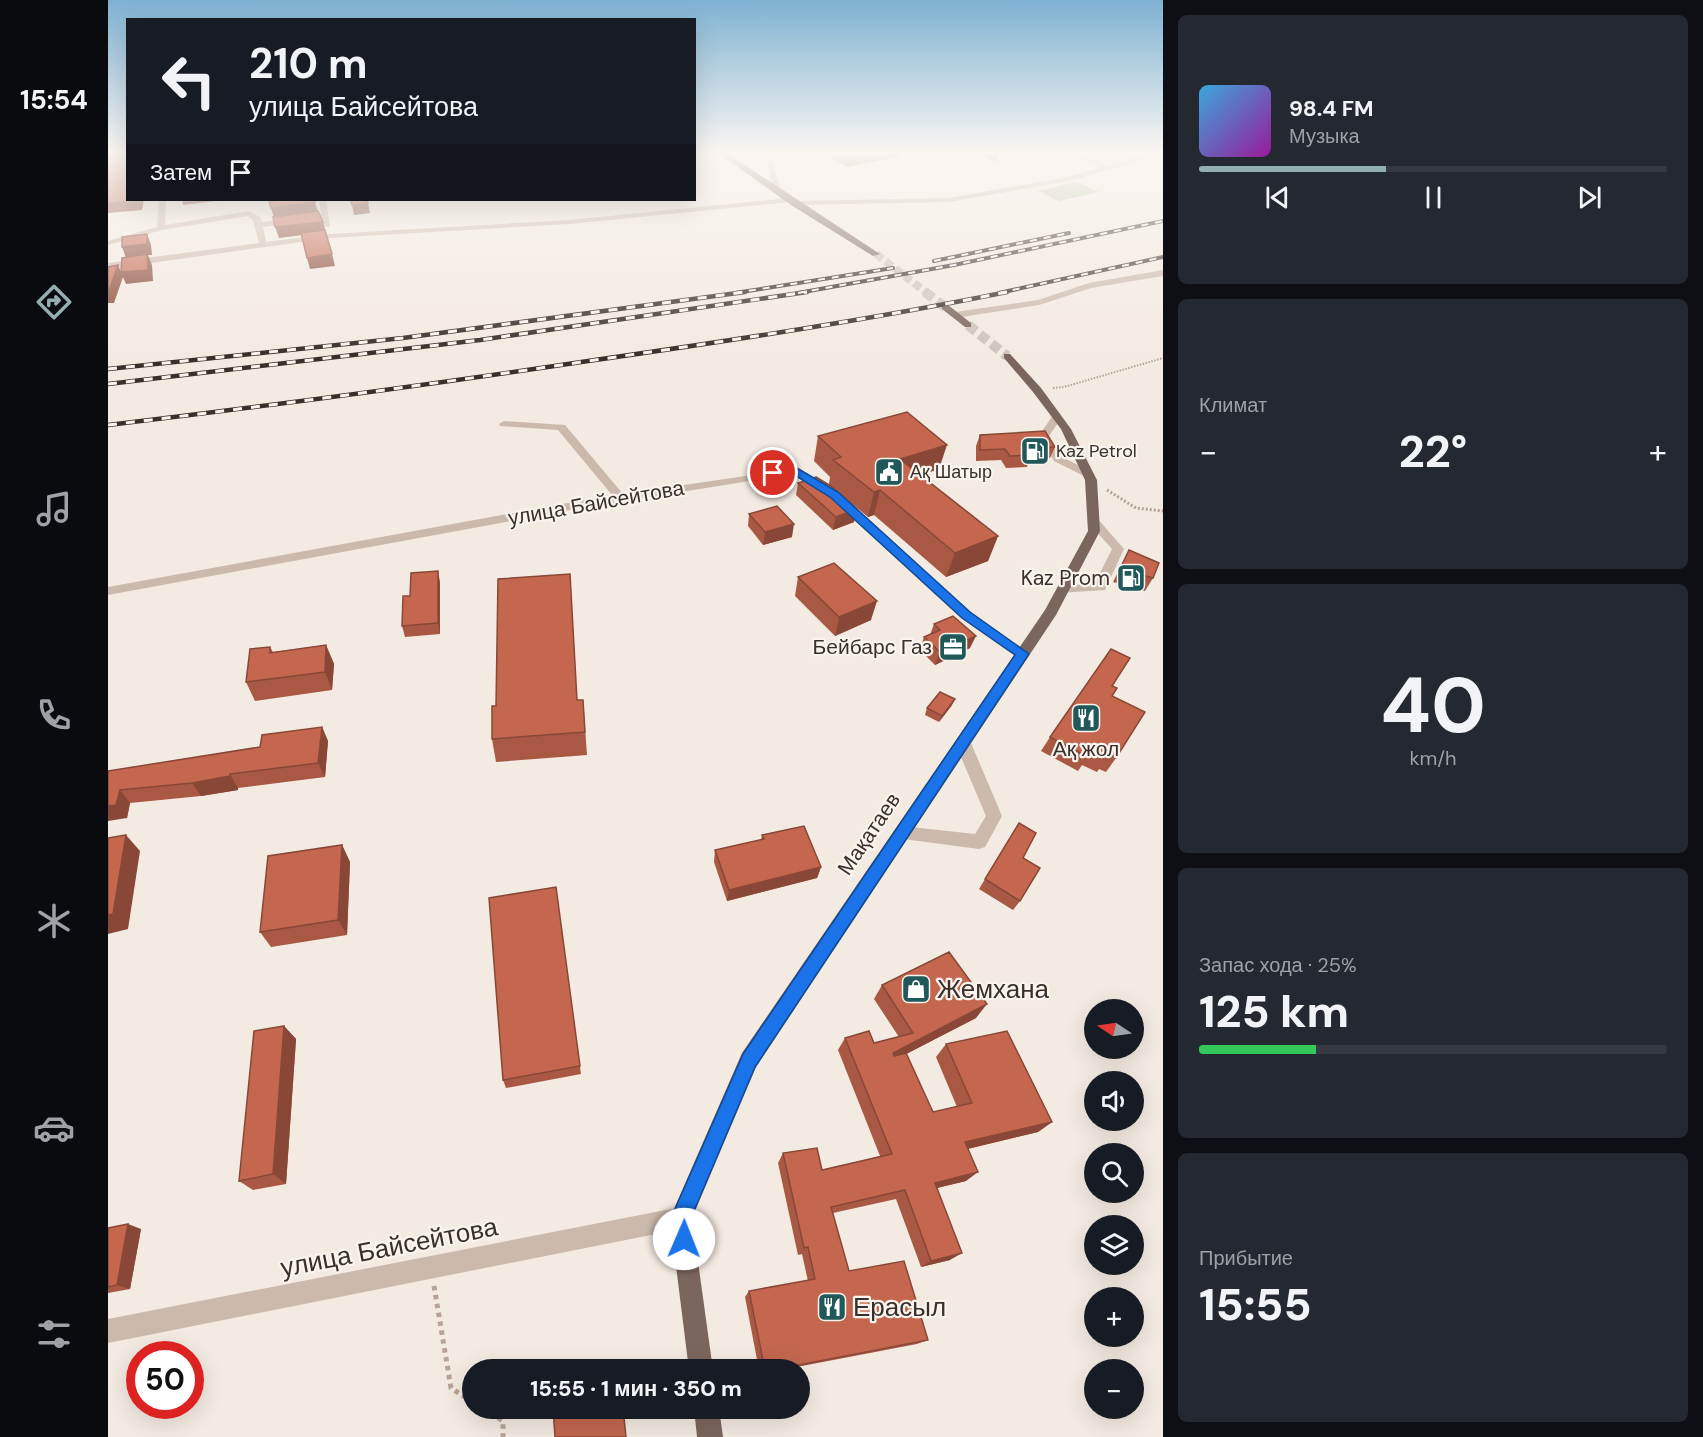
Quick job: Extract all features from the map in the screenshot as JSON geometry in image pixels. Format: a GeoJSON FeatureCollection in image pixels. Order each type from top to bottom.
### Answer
{"type":"FeatureCollection","features":[{"type":"Feature","properties":{"kind":"main road"},"geometry":{"type":"LineString","coordinates":[[821,219],[876,254]]}},
{"type":"Feature","properties":{"kind":"main road"},"geometry":{"type":"LineString","coordinates":[[945,306],[968,325]]}},
{"type":"Feature","properties":{"kind":"main road","name":"Мақатаев"},"geometry":{"type":"LineString","coordinates":[[681,1218],[749,1060],[1051,612],[1094,531],[1089,477],[1066,429],[1037,390],[1007,356]]}},
{"type":"Feature","properties":{"kind":"main road"},"geometry":{"type":"LineString","coordinates":[[681,1218],[700,1359]]}},
{"type":"Feature","properties":{"kind":"main road"},"geometry":{"type":"LineString","coordinates":[[708,1419],[710,1437]]}},
{"type":"Feature","properties":{"kind":"street"},"geometry":{"type":"LineString","coordinates":[[161,219],[161,228]]}},
{"type":"Feature","properties":{"kind":"street"},"geometry":{"type":"LineString","coordinates":[[108,243],[161,228],[213,219]]}},
{"type":"Feature","properties":{"kind":"street"},"geometry":{"type":"LineString","coordinates":[[257,219],[263,245]]}},
{"type":"Feature","properties":{"kind":"street"},"geometry":{"type":"LineString","coordinates":[[259,225],[302,219]]}},
{"type":"Feature","properties":{"kind":"street"},"geometry":{"type":"LineString","coordinates":[[325,219],[330,236]]}},
{"type":"Feature","properties":{"kind":"street"},"geometry":{"type":"LineString","coordinates":[[108,266],[330,236],[600,219]]}},
{"type":"Feature","properties":{"kind":"street"},"geometry":{"type":"LineString","coordinates":[[955,315],[1040,302],[1089,286],[1163,273]]}},
{"type":"Feature","properties":{"kind":"street"},"geometry":{"type":"LineString","coordinates":[[504,424],[561,427],[620,497]]}},
{"type":"Feature","properties":{"kind":"street","name":"улица Байсейтова"},"geometry":{"type":"LineString","coordinates":[[108,591],[620,497],[795,470],[834,495],[966,615],[1023,654]]}},
{"type":"Feature","properties":{"kind":"street"},"geometry":{"type":"LineString","coordinates":[[1063,590],[1100,587],[1118,549],[1093,521]]}},
{"type":"Feature","properties":{"kind":"street"},"geometry":{"type":"LineString","coordinates":[[902,833],[979,842],[994,816],[963,742]]}},
{"type":"Feature","properties":{"kind":"street","name":"улица Байсейтова"},"geometry":{"type":"LineString","coordinates":[[108,1331],[681,1218]]}},
{"type":"Feature","properties":{"kind":"path"},"geometry":{"type":"LineString","coordinates":[[1037,390],[1064,387],[1163,357]]}},
{"type":"Feature","properties":{"kind":"path"},"geometry":{"type":"LineString","coordinates":[[1089,477],[1136,508],[1163,511]]}},
{"type":"Feature","properties":{"kind":"path"},"geometry":{"type":"LineString","coordinates":[[430,1268],[451,1388],[462,1395]]}},
{"type":"Feature","properties":{"kind":"path"},"geometry":{"type":"LineString","coordinates":[[500,1419],[503,1421],[503,1437]]}},
{"type":"Feature","properties":{"kind":"building"},"geometry":{"type":"Polygon","coordinates":[[[273,219],[322,219],[323,222],[275,227],[273,219]]]}},
{"type":"Feature","properties":{"kind":"building"},"geometry":{"type":"Polygon","coordinates":[[[325,230],[332,254],[307,258],[301,233],[325,230]]]}},
{"type":"Feature","properties":{"kind":"building"},"geometry":{"type":"Polygon","coordinates":[[[147,234],[147,244],[122,247],[122,237],[147,234]]]}},
{"type":"Feature","properties":{"kind":"building"},"geometry":{"type":"Polygon","coordinates":[[[147,254],[148,270],[121,272],[122,258],[147,254]]]}},
{"type":"Feature","properties":{"kind":"building"},"geometry":{"type":"Polygon","coordinates":[[[118,265],[109,291],[108,291],[108,267],[118,265]]]}},
{"type":"Feature","properties":{"kind":"building"},"geometry":{"type":"Polygon","coordinates":[[[907,412],[947,445],[900,459],[998,536],[955,553],[880,490],[874,492],[833,460],[841,457],[818,436],[907,412]]]}},
{"type":"Feature","properties":{"kind":"building"},"geometry":{"type":"Polygon","coordinates":[[[1045,431],[1055,447],[1026,448],[1032,455],[1010,456],[1005,449],[980,450],[980,435],[1045,431]]]}},
{"type":"Feature","properties":{"kind":"building"},"geometry":{"type":"Polygon","coordinates":[[[816,477],[831,486],[857,509],[836,517],[798,483],[816,477]]]}},
{"type":"Feature","properties":{"kind":"building"},"geometry":{"type":"Polygon","coordinates":[[[777,506],[794,524],[765,532],[749,514],[777,506]]]}},
{"type":"Feature","properties":{"kind":"building"},"geometry":{"type":"Polygon","coordinates":[[[1129,550],[1159,563],[1153,578],[1120,569],[1129,550]]]}},
{"type":"Feature","properties":{"kind":"building"},"geometry":{"type":"Polygon","coordinates":[[[834,563],[877,601],[839,617],[798,577],[834,563]]]}},
{"type":"Feature","properties":{"kind":"building"},"geometry":{"type":"Polygon","coordinates":[[[438,571],[438,623],[402,626],[403,596],[410,596],[411,573],[438,571]]]}},
{"type":"Feature","properties":{"kind":"building"},"geometry":{"type":"Polygon","coordinates":[[[570,574],[577,700],[583,700],[585,732],[492,739],[492,706],[496,706],[498,579],[570,574]]]}},
{"type":"Feature","properties":{"kind":"building"},"geometry":{"type":"Polygon","coordinates":[[[953,616],[976,636],[940,652],[924,637],[940,630],[934,624],[953,616]]]}},
{"type":"Feature","properties":{"kind":"building"},"geometry":{"type":"Polygon","coordinates":[[[326,645],[325,672],[246,682],[250,649],[270,647],[270,653],[326,645]]]}},
{"type":"Feature","properties":{"kind":"building"},"geometry":{"type":"Polygon","coordinates":[[[1111,649],[1130,658],[1112,686],[1117,688],[1112,696],[1145,712],[1116,758],[1109,754],[1107,758],[1092,750],[1088,757],[1050,737],[1111,649]]]}},
{"type":"Feature","properties":{"kind":"building"},"geometry":{"type":"Polygon","coordinates":[[[940,692],[955,699],[942,716],[927,708],[940,692]]]}},
{"type":"Feature","properties":{"kind":"building"},"geometry":{"type":"Polygon","coordinates":[[[322,727],[318,763],[230,774],[230,776],[192,783],[120,790],[116,805],[108,806],[108,771],[260,747],[262,735],[322,727]]]}},
{"type":"Feature","properties":{"kind":"building"},"geometry":{"type":"Polygon","coordinates":[[[1019,823],[1036,833],[1023,858],[1040,868],[1020,901],[985,879],[1019,823]]]}},
{"type":"Feature","properties":{"kind":"building"},"geometry":{"type":"Polygon","coordinates":[[[804,826],[821,867],[729,890],[715,850],[764,839],[762,835],[804,826]]]}},
{"type":"Feature","properties":{"kind":"building"},"geometry":{"type":"Polygon","coordinates":[[[126,835],[113,914],[108,915],[108,838],[126,835]]]}},
{"type":"Feature","properties":{"kind":"building"},"geometry":{"type":"Polygon","coordinates":[[[342,845],[338,920],[260,932],[268,856],[342,845]]]}},
{"type":"Feature","properties":{"kind":"building"},"geometry":{"type":"Polygon","coordinates":[[[556,887],[580,1066],[503,1080],[489,898],[556,887]]]}},
{"type":"Feature","properties":{"kind":"building"},"geometry":{"type":"Polygon","coordinates":[[[949,952],[987,1004],[893,1053],[894,1056],[906,1053],[933,1112],[972,1103],[946,1044],[1007,1031],[1052,1122],[965,1142],[978,1172],[935,1183],[962,1253],[931,1261],[905,1190],[831,1207],[849,1271],[904,1261],[928,1340],[810,1363],[810,1359],[763,1359],[749,1291],[815,1279],[808,1247],[804,1248],[783,1153],[817,1148],[822,1170],[892,1154],[845,1038],[869,1031],[874,1043],[913,1033],[882,985],[949,952]]]}},
{"type":"Feature","properties":{"kind":"building"},"geometry":{"type":"Polygon","coordinates":[[[284,1026],[273,1174],[239,1181],[254,1031],[284,1026]]]}},
{"type":"Feature","properties":{"kind":"building"},"geometry":{"type":"Polygon","coordinates":[[[128,1224],[117,1285],[108,1287],[108,1228],[128,1224]]]}},
{"type":"Feature","properties":{"kind":"building"},"geometry":{"type":"Polygon","coordinates":[[[554,1419],[624,1419],[626,1437],[555,1437],[554,1419]]]}},
{"type":"Feature","properties":{"kind":"tunnel"},"geometry":{"type":"LineString","coordinates":[[876,254],[927,293]]}},
{"type":"Feature","properties":{"kind":"tunnel"},"geometry":{"type":"LineString","coordinates":[[925,292],[945,307]]}},
{"type":"Feature","properties":{"kind":"tunnel"},"geometry":{"type":"LineString","coordinates":[[968,325],[1007,356]]}},
{"type":"Feature","properties":{"kind":"railway"},"geometry":{"type":"LineString","coordinates":[[798,293],[954,265],[1163,221]]}},
{"type":"Feature","properties":{"kind":"railway"},"geometry":{"type":"LineString","coordinates":[[934,261],[1069,233]]}},
{"type":"Feature","properties":{"kind":"railway"},"geometry":{"type":"LineString","coordinates":[[999,293],[1163,257]]}},
{"type":"Feature","properties":{"kind":"railway"},"geometry":{"type":"LineString","coordinates":[[735,293],[893,268]]}},
{"type":"Feature","properties":{"kind":"railway"},"geometry":{"type":"LineString","coordinates":[[108,369],[403,338],[745,292]]}},
{"type":"Feature","properties":{"kind":"railway"},"geometry":{"type":"LineString","coordinates":[[108,384],[480,340],[807,292]]}},
{"type":"Feature","properties":{"kind":"railway"},"geometry":{"type":"LineString","coordinates":[[108,425],[408,387],[693,346],[850,321],[1007,292]]}},
{"type":"Feature","properties":{"kind":"place","name":"Kaz Petrol"},"geometry":{"type":"Point","coordinates":[1035,451]}},
{"type":"Feature","properties":{"kind":"place","name":"Ақ Шатыр"},"geometry":{"type":"Point","coordinates":[889,472]}},
{"type":"Feature","properties":{"kind":"place","name":"Kaz Prom"},"geometry":{"type":"Point","coordinates":[1131,578]}},
{"type":"Feature","properties":{"kind":"place","name":"Бейбарс Газ"},"geometry":{"type":"Point","coordinates":[953,647]}},
{"type":"Feature","properties":{"kind":"place","name":"Ақ жол"},"geometry":{"type":"Point","coordinates":[1086,718]}},
{"type":"Feature","properties":{"kind":"place","name":"Жемхана"},"geometry":{"type":"Point","coordinates":[916,989]}},
{"type":"Feature","properties":{"kind":"place","name":"Ерасыл"},"geometry":{"type":"Point","coordinates":[832,1307]}},
{"type":"Feature","properties":{"kind":"route"},"geometry":{"type":"LineString","coordinates":[[684,1239],[681,1218],[749,1060],[1023,654],[966,615],[834,495],[795,470],[773,473]]}}]}
